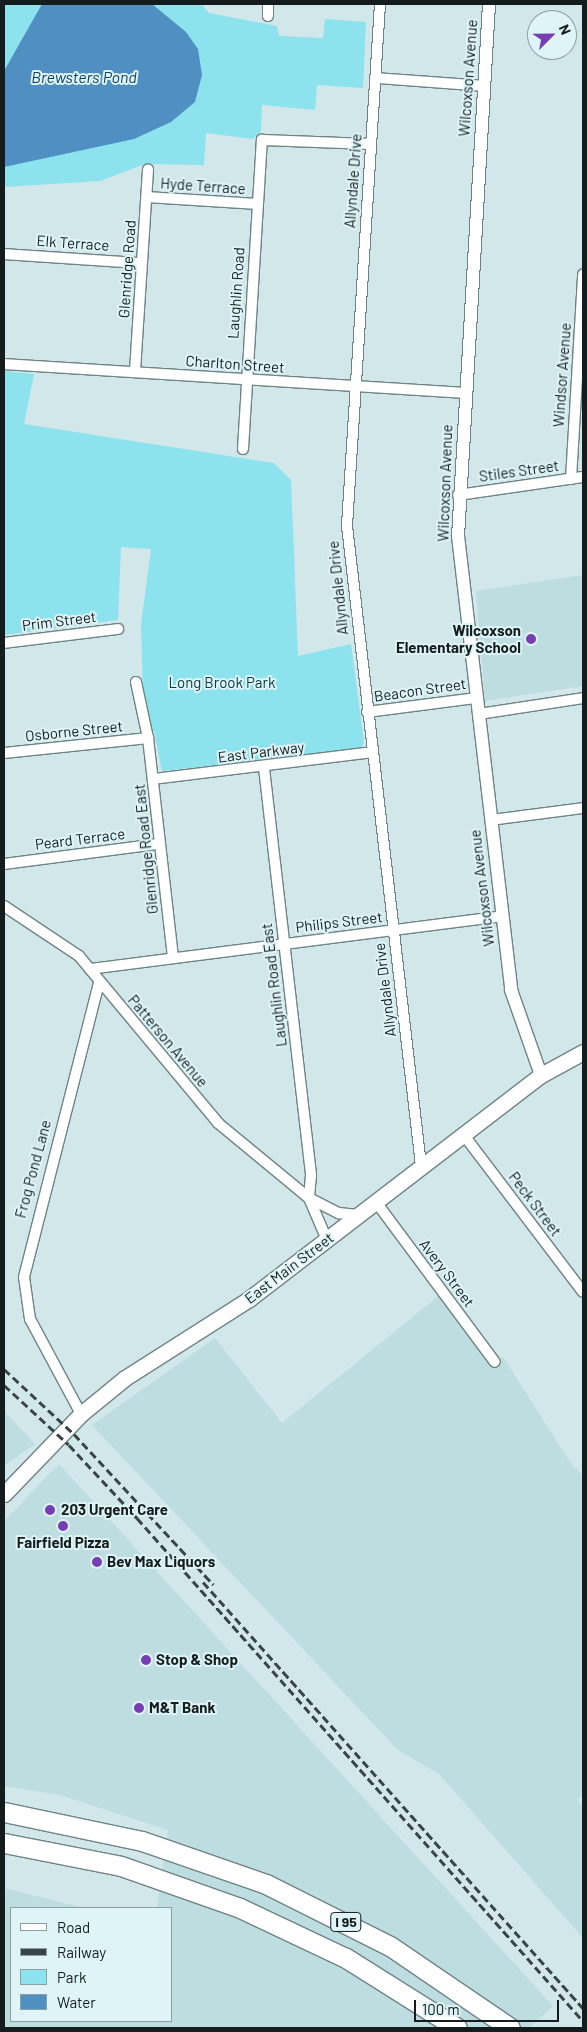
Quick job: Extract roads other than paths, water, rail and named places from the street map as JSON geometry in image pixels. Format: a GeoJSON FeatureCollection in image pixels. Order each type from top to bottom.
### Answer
{"type":"FeatureCollection","features":[{"type":"Feature","properties":{"kind":"highway","name":"I 95"},"geometry":{"type":"LineString","coordinates":[[4,1812],[165,1847],[256,1880],[344,1921],[432,1972],[510,2028]]}},
{"type":"Feature","properties":{"kind":"highway","name":"I 95"},"geometry":{"type":"LineString","coordinates":[[4,1843],[80,1856],[156,1877],[319,1944],[457,2028]]}},
{"type":"Feature","properties":{"kind":"main road","name":"East Main Street"},"geometry":{"type":"LineString","coordinates":[[4,1494],[80,1414],[125,1378],[249,1299],[541,1075],[583,1052]]}},
{"type":"Feature","properties":{"kind":"street"},"geometry":{"type":"LineString","coordinates":[[268,4],[268,16]]}},
{"type":"Feature","properties":{"kind":"street","name":"Allyndale Drive"},"geometry":{"type":"LineString","coordinates":[[380,4],[347,526],[392,930],[421,1166]]}},
{"type":"Feature","properties":{"kind":"street","name":"Wilcoxson Avenue"},"geometry":{"type":"LineString","coordinates":[[489,4],[458,495],[459,548],[513,1000],[541,1075]]}},
{"type":"Feature","properties":{"kind":"street"},"geometry":{"type":"LineString","coordinates":[[376,78],[484,86]]}},
{"type":"Feature","properties":{"kind":"street","name":"Laughlin Road"},"geometry":{"type":"LineString","coordinates":[[243,449],[262,140],[370,144]]}},
{"type":"Feature","properties":{"kind":"street","name":"Glenridge Road"},"geometry":{"type":"LineString","coordinates":[[135,371],[148,169]]}},
{"type":"Feature","properties":{"kind":"street","name":"Hyde Terrace"},"geometry":{"type":"LineString","coordinates":[[147,197],[257,204]]}},
{"type":"Feature","properties":{"kind":"street","name":"Elk Terrace"},"geometry":{"type":"LineString","coordinates":[[4,254],[141,263]]}},
{"type":"Feature","properties":{"kind":"street","name":"Windsor Avenue"},"geometry":{"type":"LineString","coordinates":[[571,479],[583,274]]}},
{"type":"Feature","properties":{"kind":"street","name":"Charlton Street"},"geometry":{"type":"LineString","coordinates":[[4,364],[135,371],[356,388],[465,394]]}},
{"type":"Feature","properties":{"kind":"street","name":"Stiles Street"},"geometry":{"type":"LineString","coordinates":[[458,495],[583,476]]}},
{"type":"Feature","properties":{"kind":"street","name":"Prim Street"},"geometry":{"type":"LineString","coordinates":[[4,643],[118,629]]}},
{"type":"Feature","properties":{"kind":"street"},"geometry":{"type":"LineString","coordinates":[[136,682],[148,738]]}},
{"type":"Feature","properties":{"kind":"street","name":"Beacon Street"},"geometry":{"type":"LineString","coordinates":[[367,712],[477,698]]}},
{"type":"Feature","properties":{"kind":"street"},"geometry":{"type":"LineString","coordinates":[[479,714],[583,698]]}},
{"type":"Feature","properties":{"kind":"street","name":"Osborne Street"},"geometry":{"type":"LineString","coordinates":[[4,753],[148,738]]}},
{"type":"Feature","properties":{"kind":"street","name":"Glenridge Road East"},"geometry":{"type":"LineString","coordinates":[[148,738],[173,956]]}},
{"type":"Feature","properties":{"kind":"street","name":"East Parkway"},"geometry":{"type":"LineString","coordinates":[[153,779],[264,768],[372,752]]}},
{"type":"Feature","properties":{"kind":"street","name":"Laughlin Road East"},"geometry":{"type":"LineString","coordinates":[[264,768],[311,1175],[309,1198]]}},
{"type":"Feature","properties":{"kind":"street"},"geometry":{"type":"LineString","coordinates":[[491,820],[583,808]]}},
{"type":"Feature","properties":{"kind":"street","name":"Peard Terrace"},"geometry":{"type":"LineString","coordinates":[[4,864],[159,844]]}},
{"type":"Feature","properties":{"kind":"street","name":"Patterson Avenue"},"geometry":{"type":"LineString","coordinates":[[4,906],[63,942],[90,969],[218,1124],[309,1198],[348,1216],[358,1216]]}},
{"type":"Feature","properties":{"kind":"street","name":"Philips Street"},"geometry":{"type":"LineString","coordinates":[[90,969],[173,956],[285,944],[502,916]]}},
{"type":"Feature","properties":{"kind":"street","name":"Frog Pond Lane"},"geometry":{"type":"LineString","coordinates":[[80,1414],[30,1319],[24,1277],[32,1230],[99,982]]}},
{"type":"Feature","properties":{"kind":"street","name":"Peck Street"},"geometry":{"type":"LineString","coordinates":[[463,1134],[583,1292]]}},
{"type":"Feature","properties":{"kind":"street","name":"Patterson Avenue"},"geometry":{"type":"LineString","coordinates":[[309,1198],[328,1240]]}},
{"type":"Feature","properties":{"kind":"street","name":"Avery Street"},"geometry":{"type":"LineString","coordinates":[[376,1202],[495,1362]]}},
{"type":"Feature","properties":{"kind":"water","name":"Brewsters Pond"},"geometry":{"type":"Polygon","coordinates":[[[42,4],[152,4],[186,32],[198,49],[202,75],[195,102],[171,122],[134,139],[4,167],[4,71],[42,4]]]}},
{"type":"Feature","properties":{"kind":"railway"},"geometry":{"type":"LineString","coordinates":[[4,1369],[74,1434],[213,1584]]}},
{"type":"Feature","properties":{"kind":"railway"},"geometry":{"type":"LineString","coordinates":[[4,1385],[69,1445],[137,1518],[583,2021]]}},
{"type":"Feature","properties":{"kind":"railway"},"geometry":{"type":"LineString","coordinates":[[203,1582],[583,2008]]}},
{"type":"Feature","properties":{"kind":"place","name":"Wilcoxson Elementary School"},"geometry":{"type":"Point","coordinates":[531,639]}},
{"type":"Feature","properties":{"kind":"place","name":"203 Urgent Care"},"geometry":{"type":"Point","coordinates":[50,1510]}},
{"type":"Feature","properties":{"kind":"place","name":"Fairfield Pizza"},"geometry":{"type":"Point","coordinates":[63,1526]}},
{"type":"Feature","properties":{"kind":"place","name":"Bev Max Liquors"},"geometry":{"type":"Point","coordinates":[97,1562]}},
{"type":"Feature","properties":{"kind":"place","name":"Stop & Shop"},"geometry":{"type":"Point","coordinates":[146,1660]}},
{"type":"Feature","properties":{"kind":"place","name":"M&T Bank"},"geometry":{"type":"Point","coordinates":[139,1708]}},
{"type":"Feature","properties":{"kind":"park label","name":"Long Brook Park"},"geometry":{"type":"Point","coordinates":[222,683]}}]}
